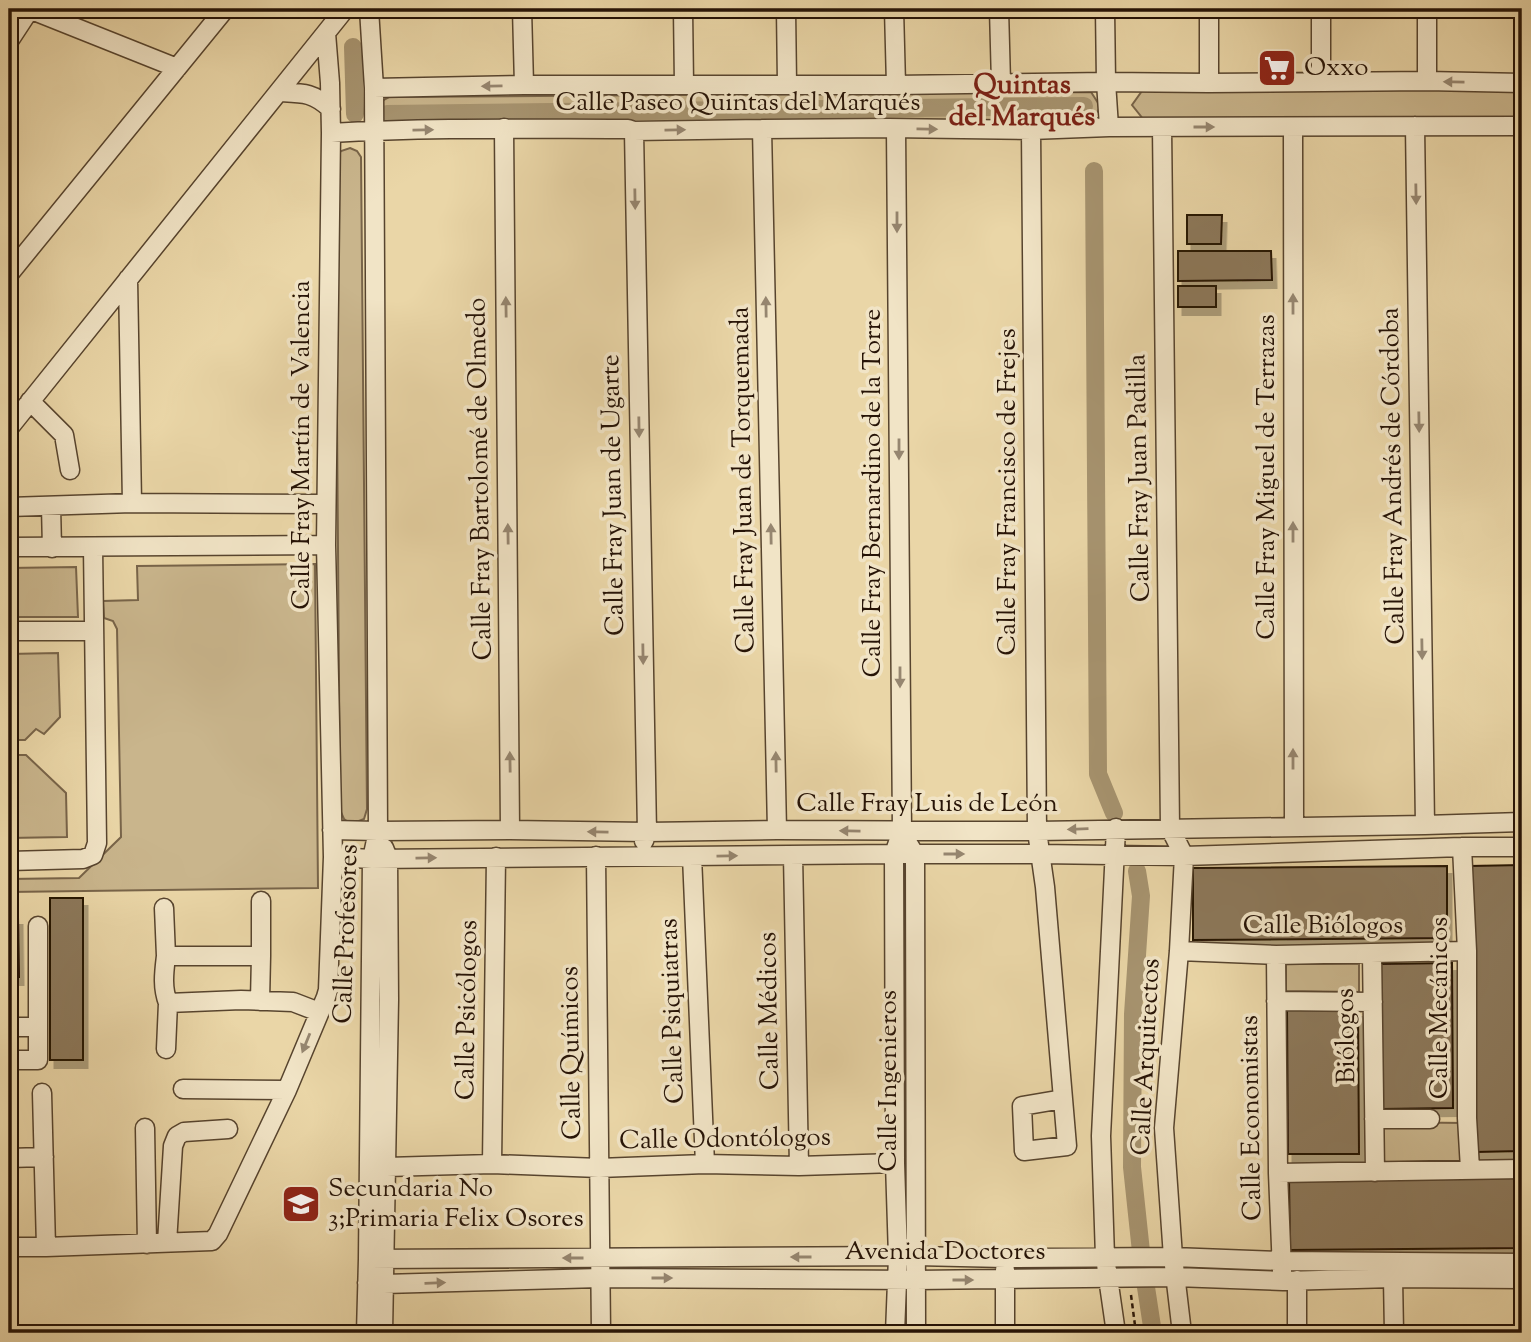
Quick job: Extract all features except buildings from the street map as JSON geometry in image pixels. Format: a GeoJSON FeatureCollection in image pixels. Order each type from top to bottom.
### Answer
{"type":"FeatureCollection","features":[{"type":"Feature","properties":{"kind":"street"},"geometry":{"type":"LineString","coordinates":[[10,270],[225,9]]}},
{"type":"Feature","properties":{"kind":"street"},"geometry":{"type":"LineString","coordinates":[[9,428],[345,9]]}},
{"type":"Feature","properties":{"kind":"street"},"geometry":{"type":"LineString","coordinates":[[369,9],[374,88],[378,831]]}},
{"type":"Feature","properties":{"kind":"street"},"geometry":{"type":"LineString","coordinates":[[522,9],[524,85]]}},
{"type":"Feature","properties":{"kind":"street"},"geometry":{"type":"LineString","coordinates":[[683,9],[684,85]]}},
{"type":"Feature","properties":{"kind":"street"},"geometry":{"type":"LineString","coordinates":[[786,9],[787,84]]}},
{"type":"Feature","properties":{"kind":"street"},"geometry":{"type":"LineString","coordinates":[[894,9],[896,85]]}},
{"type":"Feature","properties":{"kind":"street"},"geometry":{"type":"LineString","coordinates":[[999,9],[1001,83]]}},
{"type":"Feature","properties":{"kind":"street"},"geometry":{"type":"LineString","coordinates":[[1105,9],[1109,127]]}},
{"type":"Feature","properties":{"kind":"street"},"geometry":{"type":"LineString","coordinates":[[1209,9],[1209,83]]}},
{"type":"Feature","properties":{"kind":"street"},"geometry":{"type":"LineString","coordinates":[[1321,9],[1321,82]]}},
{"type":"Feature","properties":{"kind":"street"},"geometry":{"type":"LineString","coordinates":[[1427,9],[1427,81]]}},
{"type":"Feature","properties":{"kind":"street"},"geometry":{"type":"LineString","coordinates":[[9,41],[36,10],[177,68]]}},
{"type":"Feature","properties":{"kind":"street","name":"Calle Fray Martín de Valencia"},"geometry":{"type":"LineString","coordinates":[[9,1247],[212,1241],[218,1234],[287,1090],[328,990],[333,857],[326,545],[331,109],[326,33]]}},
{"type":"Feature","properties":{"kind":"street","name":"Calle Paseo Quintas del Marqués"},"geometry":{"type":"LineString","coordinates":[[374,88],[1106,82],[1522,83]]}},
{"type":"Feature","properties":{"kind":"street"},"geometry":{"type":"LineString","coordinates":[[279,92],[308,93],[321,99],[331,109]]}},
{"type":"Feature","properties":{"kind":"street","name":"Calle Paseo Quintas del Marqués"},"geometry":{"type":"LineString","coordinates":[[331,133],[504,128],[634,131],[1031,130],[1109,127],[1522,125]]}},
{"type":"Feature","properties":{"kind":"street","name":"Calle Fray Andrés de Córdoba"},"geometry":{"type":"LineString","coordinates":[[1415,126],[1425,825]]}},
{"type":"Feature","properties":{"kind":"street","name":"Calle Fray Juan Padilla"},"geometry":{"type":"LineString","coordinates":[[1162,127],[1170,828]]}},
{"type":"Feature","properties":{"kind":"street","name":"Calle Fray Miguel de Terrazas"},"geometry":{"type":"LineString","coordinates":[[1293,127],[1293,827]]}},
{"type":"Feature","properties":{"kind":"street","name":"Calle Fray Bartolomé de Olmedo"},"geometry":{"type":"LineString","coordinates":[[504,128],[510,830]]}},
{"type":"Feature","properties":{"kind":"street","name":"Calle Fray Juan de Torquemada"},"geometry":{"type":"LineString","coordinates":[[762,129],[777,830]]}},
{"type":"Feature","properties":{"kind":"street","name":"Calle Fray Bernardino de la Torre"},"geometry":{"type":"LineString","coordinates":[[894,854],[902,831],[896,129]]}},
{"type":"Feature","properties":{"kind":"street","name":"Calle Fray Francisco de Frejes"},"geometry":{"type":"LineString","coordinates":[[1031,130],[1037,831],[1045,887],[1063,1099]]}},
{"type":"Feature","properties":{"kind":"street","name":"Calle Fray Juan de Ugarte"},"geometry":{"type":"LineString","coordinates":[[634,131],[647,832],[640,856]]}},
{"type":"Feature","properties":{"kind":"street"},"geometry":{"type":"LineString","coordinates":[[128,279],[132,503]]}},
{"type":"Feature","properties":{"kind":"street"},"geometry":{"type":"LineString","coordinates":[[30,401],[64,435],[69,470]]}},
{"type":"Feature","properties":{"kind":"street"},"geometry":{"type":"LineString","coordinates":[[9,507],[326,498]]}},
{"type":"Feature","properties":{"kind":"street"},"geometry":{"type":"LineString","coordinates":[[51,506],[52,548]]}},
{"type":"Feature","properties":{"kind":"street"},"geometry":{"type":"LineString","coordinates":[[9,547],[326,545]]}},
{"type":"Feature","properties":{"kind":"street"},"geometry":{"type":"LineString","coordinates":[[9,861],[83,859],[93,855],[97,843],[93,547]]}},
{"type":"Feature","properties":{"kind":"street"},"geometry":{"type":"LineString","coordinates":[[9,631],[94,631]]}},
{"type":"Feature","properties":{"kind":"street","name":"Calle Fray Luis de León"},"geometry":{"type":"LineString","coordinates":[[332,830],[1037,831],[1522,822]]}},
{"type":"Feature","properties":{"kind":"street","name":"Calle Arquitectos"},"geometry":{"type":"LineString","coordinates":[[1116,828],[1101,1136],[1110,1257],[1108,1278],[1116,1333]]}},
{"type":"Feature","properties":{"kind":"street","name":"Calle Arquitectos"},"geometry":{"type":"LineString","coordinates":[[1170,828],[1184,856],[1164,1128],[1169,1257],[1167,1278],[1182,1333]]}},
{"type":"Feature","properties":{"kind":"street","name":"Calle Profesores"},"geometry":{"type":"LineString","coordinates":[[376,1259],[387,1167],[389,1000],[378,831]]}},
{"type":"Feature","properties":{"kind":"street","name":"Calle Ingenieros"},"geometry":{"type":"LineString","coordinates":[[895,1333],[897,1279],[907,1257],[915,855],[902,831]]}},
{"type":"Feature","properties":{"kind":"street","name":"Calle Fray Luis de León"},"geometry":{"type":"LineString","coordinates":[[333,857],[380,859],[894,854],[1184,856],[1522,846]]}},
{"type":"Feature","properties":{"kind":"street","name":"Calle Mecánicos"},"geometry":{"type":"LineString","coordinates":[[1462,847],[1467,951],[1467,1118],[1470,1169]]}},
{"type":"Feature","properties":{"kind":"street","name":"Calle Ingenieros"},"geometry":{"type":"LineString","coordinates":[[894,854],[895,1163],[907,1257],[916,1280],[916,1333]]}},
{"type":"Feature","properties":{"kind":"street","name":"Calle Médicos"},"geometry":{"type":"LineString","coordinates":[[793,855],[799,1166]]}},
{"type":"Feature","properties":{"kind":"street","name":"Calle Químicos"},"geometry":{"type":"LineString","coordinates":[[596,856],[601,1333]]}},
{"type":"Feature","properties":{"kind":"street","name":"Calle Psiquiatras"},"geometry":{"type":"LineString","coordinates":[[692,856],[705,1164]]}},
{"type":"Feature","properties":{"kind":"street","name":"Calle Psicólogos"},"geometry":{"type":"LineString","coordinates":[[492,1164],[496,857]]}},
{"type":"Feature","properties":{"kind":"street","name":"Calle Profesores"},"geometry":{"type":"LineString","coordinates":[[366,1333],[375,1284],[376,1259],[380,859]]}},
{"type":"Feature","properties":{"kind":"street"},"geometry":{"type":"LineString","coordinates":[[260,1001],[261,901]]}},
{"type":"Feature","properties":{"kind":"street"},"geometry":{"type":"LineString","coordinates":[[164,908],[166,956],[163,975],[168,1003],[166,1049]]}},
{"type":"Feature","properties":{"kind":"street"},"geometry":{"type":"LineString","coordinates":[[9,1060],[38,1060],[38,926]]}},
{"type":"Feature","properties":{"kind":"street","name":"Calle Biólogos"},"geometry":{"type":"LineString","coordinates":[[1179,951],[1276,954],[1467,951]]}},
{"type":"Feature","properties":{"kind":"street","name":"Biólogos"},"geometry":{"type":"LineString","coordinates":[[1372,953],[1375,1172]]}},
{"type":"Feature","properties":{"kind":"street","name":"Calle Economistas"},"geometry":{"type":"LineString","coordinates":[[1276,954],[1278,1172],[1282,1261],[1290,1281],[1297,1333]]}},
{"type":"Feature","properties":{"kind":"street"},"geometry":{"type":"LineString","coordinates":[[166,956],[261,956]]}},
{"type":"Feature","properties":{"kind":"street"},"geometry":{"type":"LineString","coordinates":[[168,1003],[240,1000],[293,1002],[319,1012]]}},
{"type":"Feature","properties":{"kind":"street"},"geometry":{"type":"LineString","coordinates":[[1276,1001],[1373,1002]]}},
{"type":"Feature","properties":{"kind":"street"},"geometry":{"type":"LineString","coordinates":[[9,1027],[38,1027]]}},
{"type":"Feature","properties":{"kind":"street"},"geometry":{"type":"LineString","coordinates":[[183,1089],[287,1090]]}},
{"type":"Feature","properties":{"kind":"street"},"geometry":{"type":"LineString","coordinates":[[42,1093],[46,1247]]}},
{"type":"Feature","properties":{"kind":"street","name":"Biólogos"},"geometry":{"type":"LineString","coordinates":[[1374,1119],[1430,1119]]}},
{"type":"Feature","properties":{"kind":"street"},"geometry":{"type":"LineString","coordinates":[[145,1128],[146,1244]]}},
{"type":"Feature","properties":{"kind":"street"},"geometry":{"type":"LineString","coordinates":[[167,1243],[173,1146],[177,1136],[184,1132],[228,1129]]}},
{"type":"Feature","properties":{"kind":"street"},"geometry":{"type":"LineString","coordinates":[[9,1158],[44,1157]]}},
{"type":"Feature","properties":{"kind":"street","name":"Calle Odontólogos"},"geometry":{"type":"LineString","coordinates":[[387,1167],[492,1164],[599,1168],[705,1164],[799,1166],[895,1163]]}},
{"type":"Feature","properties":{"kind":"street"},"geometry":{"type":"LineString","coordinates":[[1278,1172],[1522,1170]]}},
{"type":"Feature","properties":{"kind":"street","name":"Avenida Doctores"},"geometry":{"type":"LineString","coordinates":[[376,1259],[1169,1257],[1522,1263]]}},
{"type":"Feature","properties":{"kind":"street"},"geometry":{"type":"LineString","coordinates":[[1005,1258],[1005,1333]]}},
{"type":"Feature","properties":{"kind":"street","name":"Avenida Doctores"},"geometry":{"type":"LineString","coordinates":[[375,1284],[600,1278],[1167,1278],[1290,1281],[1394,1278],[1522,1279]]}},
{"type":"Feature","properties":{"kind":"street"},"geometry":{"type":"LineString","coordinates":[[1394,1278],[1394,1333]]}},
{"type":"Feature","properties":{"kind":"street","name":"Calle Profesores"},"geometry":{"type":"LineString","coordinates":[[375,1284],[383,1333]]}},
{"type":"Feature","properties":{"kind":"path"},"geometry":{"type":"LineString","coordinates":[[1129,1278],[1136,1333]]}},
{"type":"Feature","properties":{"kind":"shaded area"},"geometry":{"type":"Polygon","coordinates":[[[1522,89],[1522,120],[1144,120],[1132,105],[1142,91],[1522,89]]]}},
{"type":"Feature","properties":{"kind":"shaded area"},"geometry":{"type":"Polygon","coordinates":[[[1091,92],[1100,106],[1095,119],[389,126],[378,122],[378,103],[389,97],[1091,92]]]}},
{"type":"Feature","properties":{"kind":"shaded area"},"geometry":{"type":"Polygon","coordinates":[[[350,148],[357,151],[361,157],[367,809],[364,819],[351,824],[344,819],[340,810],[335,158],[341,151],[350,148]]]}},
{"type":"Feature","properties":{"kind":"shaded area"},"geometry":{"type":"Polygon","coordinates":[[[315,564],[318,888],[9,892],[9,879],[79,878],[121,837],[117,629],[113,621],[104,618],[103,601],[138,600],[137,566],[315,564]]]}},
{"type":"Feature","properties":{"kind":"shaded area"},"geometry":{"type":"Polygon","coordinates":[[[76,567],[78,617],[9,617],[9,568],[76,567]]]}},
{"type":"Feature","properties":{"kind":"shaded area"},"geometry":{"type":"Polygon","coordinates":[[[58,653],[60,717],[44,734],[36,729],[25,740],[9,740],[9,654],[58,653]]]}},
{"type":"Feature","properties":{"kind":"shaded area"},"geometry":{"type":"Polygon","coordinates":[[[9,755],[26,755],[66,793],[67,837],[9,838],[9,755]]]}},
{"type":"Feature","properties":{"kind":"shaded area"},"geometry":{"type":"Polygon","coordinates":[[[1286,964],[1359,964],[1359,992],[1286,991],[1286,964]]]}},
{"type":"Feature","properties":{"kind":"shaded area"},"geometry":{"type":"Polygon","coordinates":[[[1377,1122],[1464,1123],[1465,1166],[1379,1167],[1377,1122]]]}},
{"type":"Feature","properties":{"kind":"waterway"},"geometry":{"type":"LineString","coordinates":[[353,47],[355,114]]}},
{"type":"Feature","properties":{"kind":"waterway"},"geometry":{"type":"LineString","coordinates":[[387,114],[1084,106]]}},
{"type":"Feature","properties":{"kind":"waterway"},"geometry":{"type":"LineString","coordinates":[[1094,171],[1098,774],[1114,813]]}},
{"type":"Feature","properties":{"kind":"waterway"},"geometry":{"type":"LineString","coordinates":[[1137,871],[1141,896],[1133,1014],[1132,1167],[1153,1333]]}},
{"type":"Feature","properties":{"kind":"place","name":"Oxxo"},"geometry":{"type":"Point","coordinates":[1277,68]}},
{"type":"Feature","properties":{"kind":"place","name":"Secundaria No 3;Primaria Felix Osores"},"geometry":{"type":"Point","coordinates":[301,1204]}},
{"type":"Feature","properties":{"kind":"district","name":"Quintas del Marqués"},"geometry":{"type":"Point","coordinates":[1022,102]}}]}
